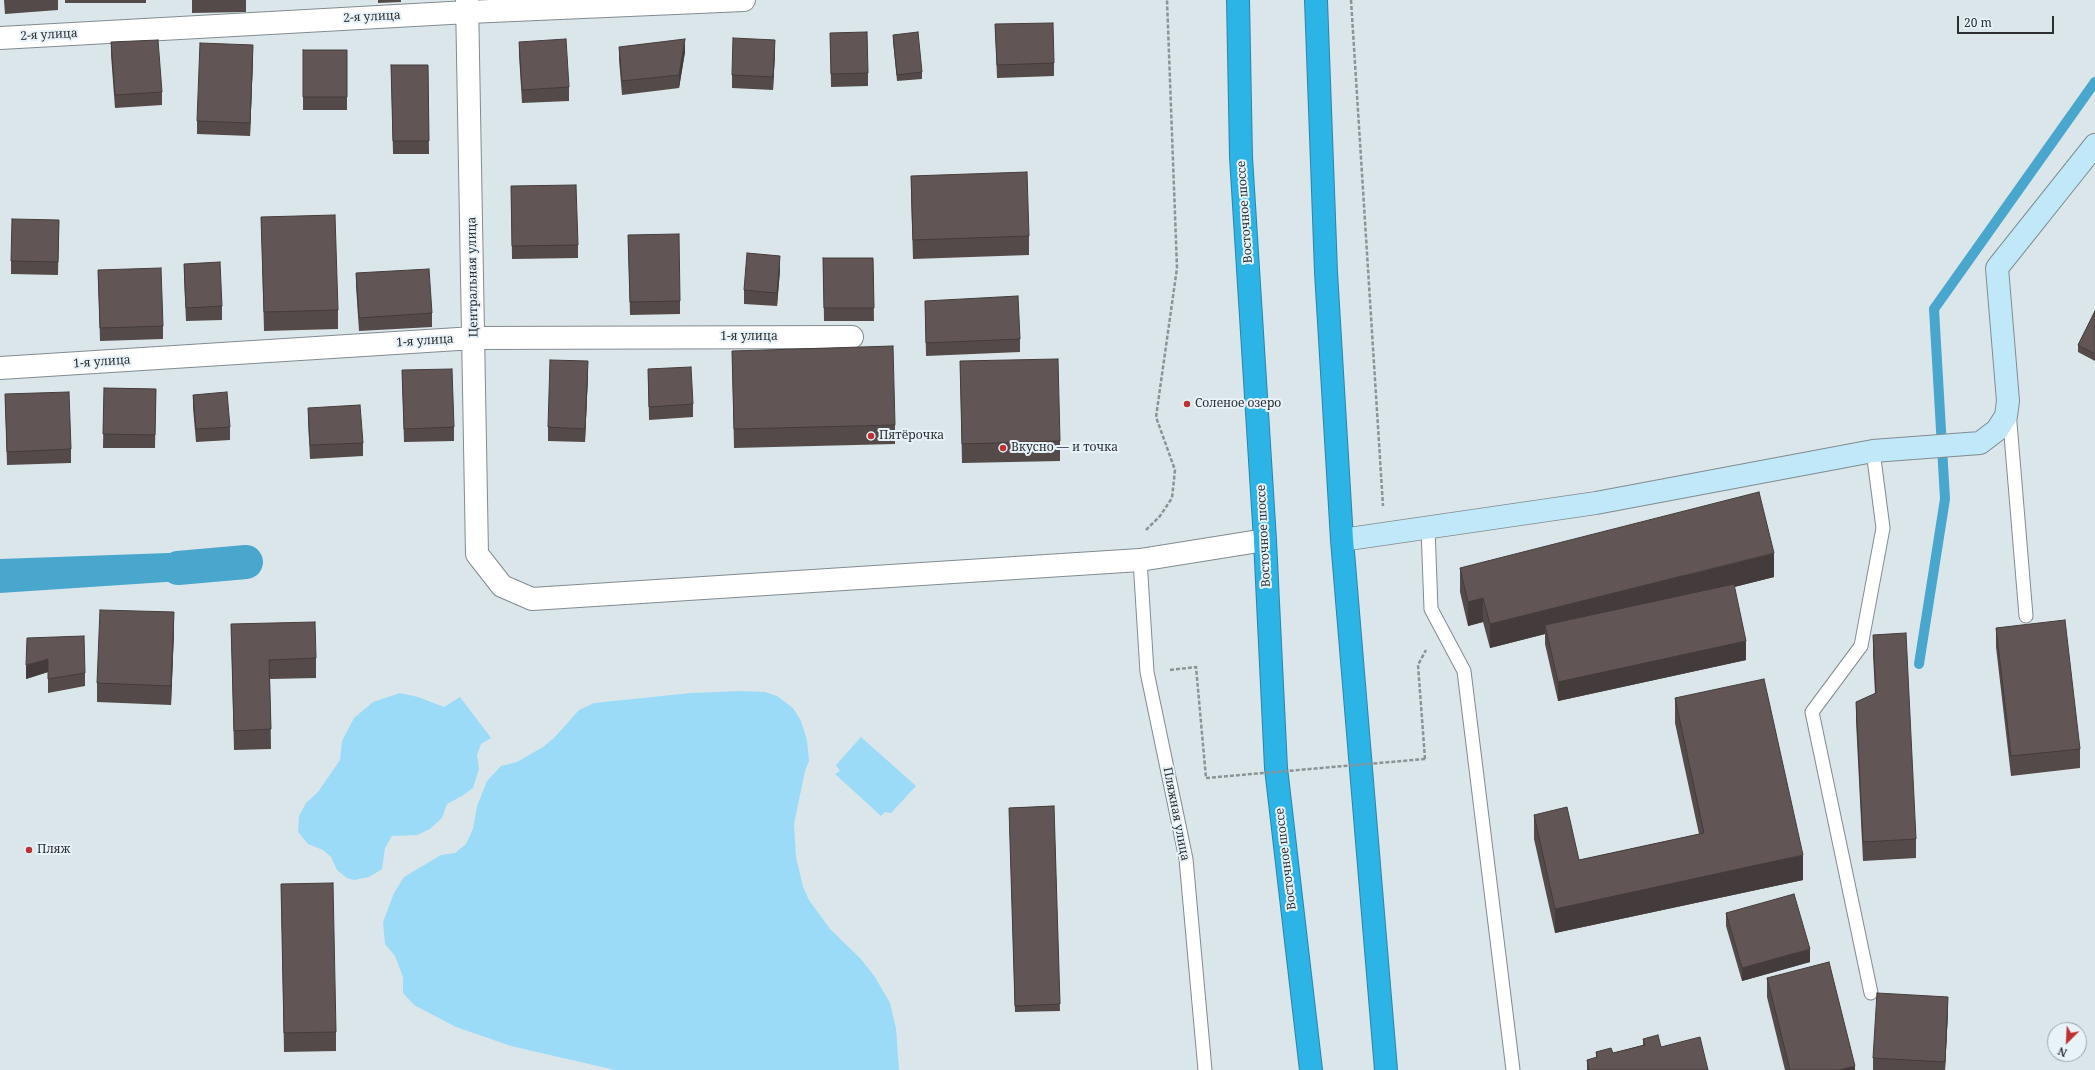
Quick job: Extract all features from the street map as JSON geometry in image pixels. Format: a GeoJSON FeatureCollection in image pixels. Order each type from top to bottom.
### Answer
{"type":"FeatureCollection","features":[{"type":"Feature","properties":{"kind":"highway","name":"Восточное шоссе"},"geometry":{"type":"LineString","coordinates":[[1238,0],[1241,157],[1265,540],[1276,768],[1311,1070]]}},
{"type":"Feature","properties":{"kind":"highway"},"geometry":{"type":"LineString","coordinates":[[1316,0],[1326,272],[1342,540],[1386,1070]]}},
{"type":"Feature","properties":{"kind":"street","name":"2-я улица"},"geometry":{"type":"LineString","coordinates":[[0,38],[467,6],[744,0]]}},
{"type":"Feature","properties":{"kind":"street","name":"Центральная улица"},"geometry":{"type":"LineString","coordinates":[[467,6],[477,554],[502,586],[532,599],[1140,560]]}},
{"type":"Feature","properties":{"kind":"street"},"geometry":{"type":"LineString","coordinates":[[1342,540],[1596,503],[1873,451],[1903,450],[1980,443],[1997,430],[2006,416],[2008,401],[1997,268],[2095,146]]}},
{"type":"Feature","properties":{"kind":"street","name":"1-я улица"},"geometry":{"type":"LineString","coordinates":[[0,368],[474,338],[852,337]]}},
{"type":"Feature","properties":{"kind":"street"},"geometry":{"type":"LineString","coordinates":[[1140,560],[1265,540]]}},
{"type":"Feature","properties":{"kind":"lane"},"geometry":{"type":"LineString","coordinates":[[2008,401],[2026,616]]}},
{"type":"Feature","properties":{"kind":"lane"},"geometry":{"type":"LineString","coordinates":[[1871,993],[1812,712],[1861,646],[1883,528],[1873,451]]}},
{"type":"Feature","properties":{"kind":"lane"},"geometry":{"type":"LineString","coordinates":[[1428,528],[1431,609],[1464,671],[1513,1070]]}},
{"type":"Feature","properties":{"kind":"lane","name":"Пляжная улица"},"geometry":{"type":"LineString","coordinates":[[1140,560],[1147,672],[1186,859],[1205,1070]]}},
{"type":"Feature","properties":{"kind":"path"},"geometry":{"type":"LineString","coordinates":[[1140,560],[1142,539],[1147,528],[1160,516],[1172,498],[1175,470],[1156,417],[1177,268],[1167,0]]}},
{"type":"Feature","properties":{"kind":"path"},"geometry":{"type":"LineString","coordinates":[[1351,0],[1385,534]]}},
{"type":"Feature","properties":{"kind":"path"},"geometry":{"type":"LineString","coordinates":[[1196,667],[1206,778],[1425,759],[1418,665]]}},
{"type":"Feature","properties":{"kind":"shaded area"},"geometry":{"type":"Polygon","coordinates":[[[225,551],[226,578],[0,593],[0,559],[225,551]]]}},
{"type":"Feature","properties":{"kind":"shaded area"},"geometry":{"type":"Polygon","coordinates":[[[743,691],[765,692],[777,696],[793,708],[801,721],[807,740],[809,761],[805,771],[794,824],[796,857],[803,887],[809,900],[830,929],[860,958],[875,977],[890,1003],[896,1028],[899,1070],[615,1070],[511,1046],[456,1027],[414,1005],[403,993],[403,977],[395,956],[385,944],[383,922],[394,893],[404,877],[441,855],[455,853],[466,844],[473,829],[477,806],[487,781],[501,766],[517,762],[543,747],[554,738],[579,710],[594,703],[691,693],[743,691]]]}},
{"type":"Feature","properties":{"kind":"shaded area"},"geometry":{"type":"Polygon","coordinates":[[[400,693],[418,697],[444,707],[460,697],[491,738],[481,744],[477,755],[479,769],[473,788],[447,804],[442,818],[430,829],[417,835],[392,836],[385,848],[382,869],[369,877],[354,880],[347,878],[337,870],[331,857],[323,850],[308,844],[298,832],[299,816],[306,803],[318,792],[340,760],[342,741],[354,718],[373,702],[400,693]]]}},
{"type":"Feature","properties":{"kind":"shaded area"},"geometry":{"type":"Polygon","coordinates":[[[861,737],[916,786],[891,813],[885,812],[881,816],[835,774],[840,771],[836,765],[861,737]]]}},
{"type":"Feature","properties":{"kind":"building"},"geometry":{"type":"Polygon","coordinates":[[[1053,23],[1054,63],[997,65],[995,24],[1053,23]]]}},
{"type":"Feature","properties":{"kind":"building"},"geometry":{"type":"Polygon","coordinates":[[[867,32],[868,73],[831,74],[830,33],[867,32]]]}},
{"type":"Feature","properties":{"kind":"building"},"geometry":{"type":"Polygon","coordinates":[[[918,32],[922,72],[897,75],[893,35],[918,32]]]}},
{"type":"Feature","properties":{"kind":"building"},"geometry":{"type":"Polygon","coordinates":[[[733,38],[775,40],[773,77],[732,75],[733,38]]]}},
{"type":"Feature","properties":{"kind":"building"},"geometry":{"type":"Polygon","coordinates":[[[566,39],[569,87],[522,90],[519,42],[566,39]]]}},
{"type":"Feature","properties":{"kind":"building"},"geometry":{"type":"Polygon","coordinates":[[[685,39],[679,75],[622,81],[619,47],[685,39]]]}},
{"type":"Feature","properties":{"kind":"building"},"geometry":{"type":"Polygon","coordinates":[[[158,40],[162,92],[115,95],[111,42],[158,40]]]}},
{"type":"Feature","properties":{"kind":"building"},"geometry":{"type":"Polygon","coordinates":[[[200,43],[253,45],[250,123],[197,121],[200,43]]]}},
{"type":"Feature","properties":{"kind":"building"},"geometry":{"type":"Polygon","coordinates":[[[303,50],[347,50],[347,97],[303,97],[303,50]]]}},
{"type":"Feature","properties":{"kind":"building"},"geometry":{"type":"Polygon","coordinates":[[[391,65],[428,65],[429,141],[393,141],[391,65]]]}},
{"type":"Feature","properties":{"kind":"building"},"geometry":{"type":"Polygon","coordinates":[[[1027,172],[1029,236],[913,240],[911,176],[1027,172]]]}},
{"type":"Feature","properties":{"kind":"building"},"geometry":{"type":"Polygon","coordinates":[[[576,185],[578,245],[512,246],[511,186],[576,185]]]}},
{"type":"Feature","properties":{"kind":"building"},"geometry":{"type":"Polygon","coordinates":[[[335,215],[338,310],[264,312],[261,217],[335,215]]]}},
{"type":"Feature","properties":{"kind":"building"},"geometry":{"type":"Polygon","coordinates":[[[12,219],[59,220],[58,262],[11,261],[12,219]]]}},
{"type":"Feature","properties":{"kind":"building"},"geometry":{"type":"Polygon","coordinates":[[[679,234],[680,301],[630,302],[628,235],[679,234]]]}},
{"type":"Feature","properties":{"kind":"building"},"geometry":{"type":"Polygon","coordinates":[[[747,253],[780,256],[777,293],[744,290],[747,253]]]}},
{"type":"Feature","properties":{"kind":"building"},"geometry":{"type":"Polygon","coordinates":[[[823,258],[873,258],[874,308],[824,308],[823,258]]]}},
{"type":"Feature","properties":{"kind":"building"},"geometry":{"type":"Polygon","coordinates":[[[220,262],[222,306],[186,308],[184,264],[220,262]]]}},
{"type":"Feature","properties":{"kind":"building"},"geometry":{"type":"Polygon","coordinates":[[[161,268],[163,326],[100,328],[98,270],[161,268]]]}},
{"type":"Feature","properties":{"kind":"building"},"geometry":{"type":"Polygon","coordinates":[[[429,269],[432,313],[359,318],[356,273],[429,269]]]}},
{"type":"Feature","properties":{"kind":"building"},"geometry":{"type":"Polygon","coordinates":[[[1018,296],[1020,339],[926,343],[925,301],[1018,296]]]}},
{"type":"Feature","properties":{"kind":"building"},"geometry":{"type":"Polygon","coordinates":[[[2095,311],[2095,354],[2078,345],[2095,311]]]}},
{"type":"Feature","properties":{"kind":"building"},"geometry":{"type":"Polygon","coordinates":[[[893,346],[895,425],[734,429],[732,351],[893,346]]]}},
{"type":"Feature","properties":{"kind":"building"},"geometry":{"type":"Polygon","coordinates":[[[1058,359],[1060,441],[962,444],[960,361],[1058,359]]]}},
{"type":"Feature","properties":{"kind":"building"},"geometry":{"type":"Polygon","coordinates":[[[550,360],[588,361],[585,429],[548,427],[550,360]]]}},
{"type":"Feature","properties":{"kind":"building"},"geometry":{"type":"Polygon","coordinates":[[[691,367],[693,404],[649,407],[648,369],[691,367]]]}},
{"type":"Feature","properties":{"kind":"building"},"geometry":{"type":"Polygon","coordinates":[[[452,369],[454,427],[404,429],[402,370],[452,369]]]}},
{"type":"Feature","properties":{"kind":"building"},"geometry":{"type":"Polygon","coordinates":[[[104,388],[156,389],[155,435],[103,434],[104,388]]]}},
{"type":"Feature","properties":{"kind":"building"},"geometry":{"type":"Polygon","coordinates":[[[69,392],[71,449],[7,452],[5,394],[69,392]]]}},
{"type":"Feature","properties":{"kind":"building"},"geometry":{"type":"Polygon","coordinates":[[[227,392],[230,427],[196,429],[193,395],[227,392]]]}},
{"type":"Feature","properties":{"kind":"building"},"geometry":{"type":"Polygon","coordinates":[[[360,405],[363,443],[310,445],[308,408],[360,405]]]}},
{"type":"Feature","properties":{"kind":"building"},"geometry":{"type":"Polygon","coordinates":[[[1759,492],[1774,553],[1490,624],[1483,598],[1468,602],[1460,568],[1759,492]]]}},
{"type":"Feature","properties":{"kind":"building"},"geometry":{"type":"Polygon","coordinates":[[[1734,584],[1746,641],[1558,682],[1545,625],[1734,584]]]}},
{"type":"Feature","properties":{"kind":"building"},"geometry":{"type":"Polygon","coordinates":[[[100,610],[174,612],[171,686],[97,683],[100,610]]]}},
{"type":"Feature","properties":{"kind":"building"},"geometry":{"type":"Polygon","coordinates":[[[2065,620],[2080,749],[2011,756],[1996,628],[2065,620]]]}},
{"type":"Feature","properties":{"kind":"building"},"geometry":{"type":"Polygon","coordinates":[[[315,622],[316,658],[269,660],[271,729],[234,731],[231,624],[315,622]]]}},
{"type":"Feature","properties":{"kind":"building"},"geometry":{"type":"Polygon","coordinates":[[[1906,633],[1916,839],[1863,842],[1856,702],[1876,693],[1873,635],[1906,633]]]}},
{"type":"Feature","properties":{"kind":"building"},"geometry":{"type":"Polygon","coordinates":[[[84,636],[85,673],[48,679],[48,659],[26,665],[27,638],[84,636]]]}},
{"type":"Feature","properties":{"kind":"building"},"geometry":{"type":"Polygon","coordinates":[[[1764,679],[1803,855],[1555,909],[1534,815],[1567,807],[1579,860],[1704,833],[1675,698],[1764,679]]]}},
{"type":"Feature","properties":{"kind":"building"},"geometry":{"type":"Polygon","coordinates":[[[1054,806],[1060,1004],[1015,1006],[1009,808],[1054,806]]]}},
{"type":"Feature","properties":{"kind":"building"},"geometry":{"type":"Polygon","coordinates":[[[333,883],[336,1032],[284,1033],[281,884],[333,883]]]}},
{"type":"Feature","properties":{"kind":"building"},"geometry":{"type":"Polygon","coordinates":[[[1794,894],[1810,949],[1742,968],[1726,913],[1794,894]]]}},
{"type":"Feature","properties":{"kind":"building"},"geometry":{"type":"Polygon","coordinates":[[[1829,962],[1855,1066],[1839,1070],[1790,1070],[1767,978],[1829,962]]]}},
{"type":"Feature","properties":{"kind":"building"},"geometry":{"type":"Polygon","coordinates":[[[1877,993],[1948,997],[1945,1062],[1873,1058],[1877,993]]]}},
{"type":"Feature","properties":{"kind":"building"},"geometry":{"type":"Polygon","coordinates":[[[1658,1035],[1661,1047],[1700,1037],[1708,1070],[1589,1070],[1587,1060],[1597,1057],[1596,1052],[1611,1048],[1613,1053],[1645,1045],[1643,1039],[1658,1035]]]}},
{"type":"Feature","properties":{"kind":"waterway"},"geometry":{"type":"LineString","coordinates":[[1919,664],[1945,499],[1934,309],[2095,82]]}},
{"type":"Feature","properties":{"kind":"waterway"},"geometry":{"type":"LineString","coordinates":[[178,568],[246,562]]}},
{"type":"Feature","properties":{"kind":"place","name":"Соленое озеро"},"geometry":{"type":"Point","coordinates":[1187,404]}},
{"type":"Feature","properties":{"kind":"place","name":"Пятёрочка"},"geometry":{"type":"Point","coordinates":[871,436]}},
{"type":"Feature","properties":{"kind":"place","name":"Вкусно — и точка"},"geometry":{"type":"Point","coordinates":[1003,448]}},
{"type":"Feature","properties":{"kind":"place","name":"Пляж"},"geometry":{"type":"Point","coordinates":[29,850]}}]}
